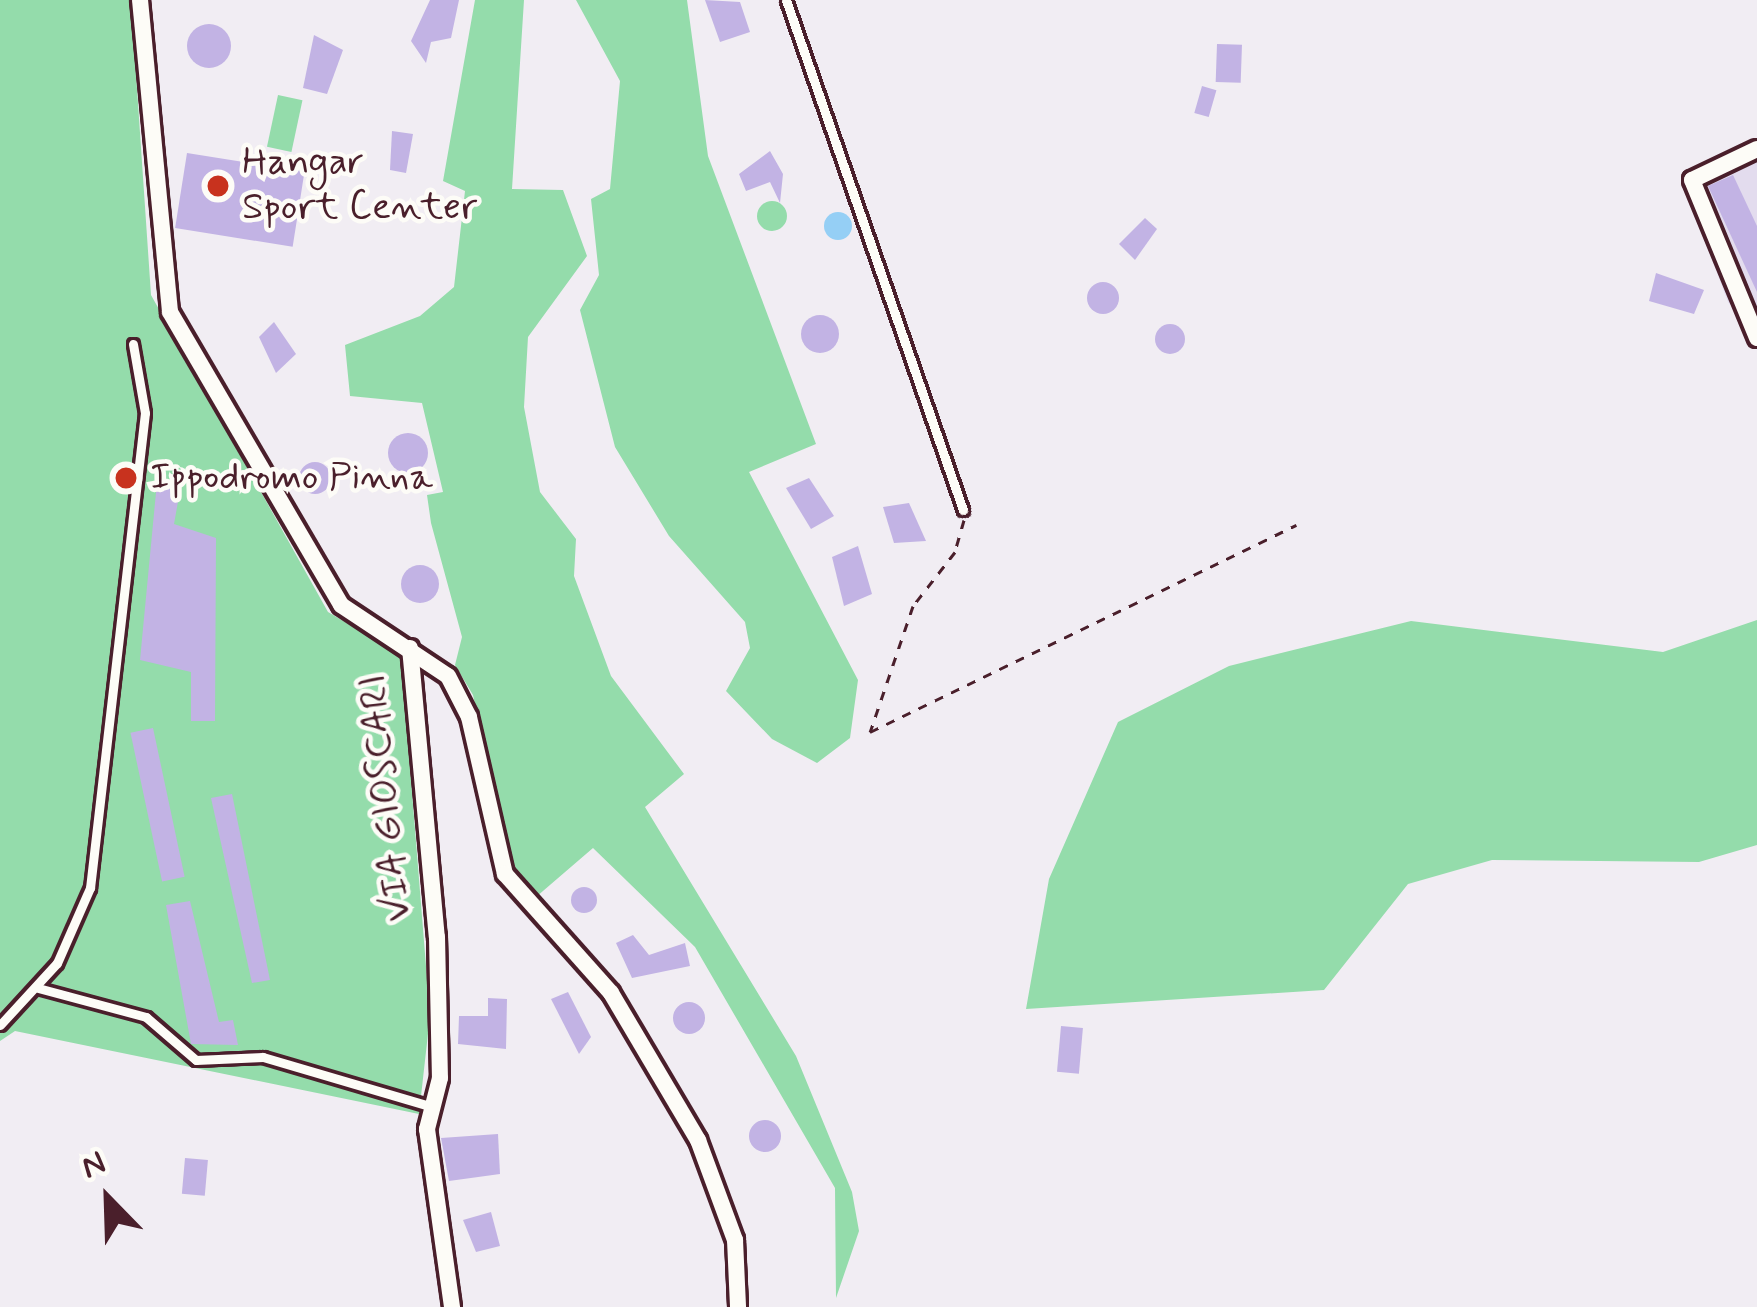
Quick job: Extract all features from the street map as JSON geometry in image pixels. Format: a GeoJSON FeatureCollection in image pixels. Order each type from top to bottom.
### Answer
{"type":"FeatureCollection","features":[{"type":"Feature","properties":{"kind":"street","name":"VIA GIOSCARI"},"geometry":{"type":"LineString","coordinates":[[140,0],[170,312],[324,584],[410,648],[437,937],[440,1078],[429,1106],[452,1307]]}},
{"type":"Feature","properties":{"kind":"street"},"geometry":{"type":"LineString","coordinates":[[1757,149],[1693,180],[1757,338]]}},
{"type":"Feature","properties":{"kind":"street"},"geometry":{"type":"LineString","coordinates":[[410,648],[448,676],[469,717],[505,874],[611,993],[680,1103],[723,1197],[738,1307]]}},
{"type":"Feature","properties":{"kind":"lane"},"geometry":{"type":"LineString","coordinates":[[787,0],[963,510]]}},
{"type":"Feature","properties":{"kind":"lane"},"geometry":{"type":"LineString","coordinates":[[0,1025],[38,988],[90,888],[145,413],[133,344]]}},
{"type":"Feature","properties":{"kind":"lane"},"geometry":{"type":"LineString","coordinates":[[38,988],[133,1011],[196,1060],[263,1057],[429,1106]]}},
{"type":"Feature","properties":{"kind":"path"},"geometry":{"type":"LineString","coordinates":[[963,510],[956,552],[913,606],[870,732],[1296,525]]}},
{"type":"Feature","properties":{"kind":"shaded area"},"geometry":{"type":"Polygon","coordinates":[[[1757,140],[1757,340],[1728,302],[1681,178],[1757,140]]]}},
{"type":"Feature","properties":{"kind":"green space","name":"Ippodromo Pinna"},"geometry":{"type":"Polygon","coordinates":[[[0,0],[131,0],[151,295],[328,612],[401,655],[430,1016],[419,1114],[15,1031],[0,1041],[0,0]]]}},
{"type":"Feature","properties":{"kind":"green space"},"geometry":{"type":"Polygon","coordinates":[[[475,0],[524,0],[512,189],[563,190],[587,256],[528,337],[524,407],[540,492],[576,539],[574,576],[611,676],[684,774],[645,807],[796,1056],[852,1192],[859,1231],[836,1298],[835,1188],[695,947],[593,848],[536,897],[511,870],[473,695],[455,665],[462,637],[431,523],[427,495],[443,492],[422,403],[350,396],[345,345],[420,316],[454,287],[465,191],[443,181],[475,0]]]}},
{"type":"Feature","properties":{"kind":"green space"},"geometry":{"type":"Polygon","coordinates":[[[576,0],[687,0],[708,156],[816,444],[749,472],[858,680],[850,738],[817,763],[772,739],[726,691],[750,648],[745,622],[669,536],[615,447],[580,310],[599,275],[591,199],[610,189],[620,81],[576,0]]]}},
{"type":"Feature","properties":{"kind":"green space"},"geometry":{"type":"Polygon","coordinates":[[[278,95],[302,100],[291,152],[267,147],[278,95]]]}},
{"type":"Feature","properties":{"kind":"green space"},"geometry":{"type":"Polygon","coordinates":[[[772,201],[783,205],[787,216],[783,227],[772,231],[761,227],[757,216],[761,205],[772,201]]]}},
{"type":"Feature","properties":{"kind":"green space"},"geometry":{"type":"Polygon","coordinates":[[[1757,620],[1757,845],[1699,862],[1492,860],[1408,884],[1324,990],[1026,1009],[1049,879],[1118,722],[1229,666],[1411,621],[1663,652],[1757,620]]]}},
{"type":"Feature","properties":{"kind":"water"},"geometry":{"type":"Polygon","coordinates":[[[838,212],[848,216],[852,226],[848,236],[838,240],[828,236],[824,226],[828,216],[838,212]]]}},
{"type":"Feature","properties":{"kind":"building"},"geometry":{"type":"Polygon","coordinates":[[[430,0],[459,0],[451,38],[431,42],[426,63],[411,41],[430,0]]]}},
{"type":"Feature","properties":{"kind":"building"},"geometry":{"type":"Polygon","coordinates":[[[705,0],[740,2],[750,32],[720,42],[705,0]]]}},
{"type":"Feature","properties":{"kind":"building"},"geometry":{"type":"Polygon","coordinates":[[[209,24],[225,30],[231,46],[225,62],[209,68],[193,62],[187,46],[193,30],[209,24]]]}},
{"type":"Feature","properties":{"kind":"building"},"geometry":{"type":"Polygon","coordinates":[[[314,35],[343,50],[327,94],[303,88],[314,35]]]}},
{"type":"Feature","properties":{"kind":"building"},"geometry":{"type":"Polygon","coordinates":[[[1217,44],[1242,45],[1241,83],[1216,82],[1217,44]]]}},
{"type":"Feature","properties":{"kind":"building"},"geometry":{"type":"Polygon","coordinates":[[[1202,86],[1216,90],[1209,117],[1194,113],[1202,86]]]}},
{"type":"Feature","properties":{"kind":"building"},"geometry":{"type":"Polygon","coordinates":[[[392,131],[413,134],[406,173],[390,170],[392,131]]]}},
{"type":"Feature","properties":{"kind":"building"},"geometry":{"type":"Polygon","coordinates":[[[770,151],[783,174],[780,203],[770,182],[746,191],[739,174],[770,151]]]}},
{"type":"Feature","properties":{"kind":"building"},"geometry":{"type":"Polygon","coordinates":[[[187,153],[305,172],[293,247],[175,228],[187,153]]]}},
{"type":"Feature","properties":{"kind":"building"},"geometry":{"type":"Polygon","coordinates":[[[1733,175],[1757,226],[1757,292],[1708,186],[1733,175]]]}},
{"type":"Feature","properties":{"kind":"building"},"geometry":{"type":"Polygon","coordinates":[[[1145,218],[1157,229],[1135,260],[1119,244],[1145,218]]]}},
{"type":"Feature","properties":{"kind":"building"},"geometry":{"type":"Polygon","coordinates":[[[1656,273],[1704,290],[1694,314],[1649,301],[1656,273]]]}},
{"type":"Feature","properties":{"kind":"building"},"geometry":{"type":"Polygon","coordinates":[[[1103,282],[1115,286],[1119,298],[1115,310],[1103,314],[1091,310],[1087,298],[1091,286],[1103,282]]]}},
{"type":"Feature","properties":{"kind":"building"},"geometry":{"type":"Polygon","coordinates":[[[820,315],[833,321],[839,334],[833,347],[820,353],[807,347],[801,334],[807,321],[820,315]]]}},
{"type":"Feature","properties":{"kind":"building"},"geometry":{"type":"Polygon","coordinates":[[[274,322],[296,354],[276,373],[259,337],[274,322]]]}},
{"type":"Feature","properties":{"kind":"building"},"geometry":{"type":"Polygon","coordinates":[[[1170,324],[1181,328],[1185,339],[1181,350],[1170,354],[1159,350],[1155,339],[1159,328],[1170,324]]]}},
{"type":"Feature","properties":{"kind":"building"},"geometry":{"type":"Polygon","coordinates":[[[408,433],[422,439],[428,453],[422,467],[408,473],[394,467],[388,453],[394,439],[408,433]]]}},
{"type":"Feature","properties":{"kind":"building"},"geometry":{"type":"Polygon","coordinates":[[[315,462],[326,467],[331,478],[326,489],[315,494],[304,489],[299,478],[304,467],[315,462]]]}},
{"type":"Feature","properties":{"kind":"building"},"geometry":{"type":"Polygon","coordinates":[[[809,478],[834,516],[811,529],[786,488],[809,478]]]}},
{"type":"Feature","properties":{"kind":"building"},"geometry":{"type":"Polygon","coordinates":[[[157,482],[181,485],[174,524],[216,538],[215,721],[191,721],[191,672],[140,660],[157,482]]]}},
{"type":"Feature","properties":{"kind":"building"},"geometry":{"type":"Polygon","coordinates":[[[909,503],[926,541],[894,543],[883,507],[909,503]]]}},
{"type":"Feature","properties":{"kind":"building"},"geometry":{"type":"Polygon","coordinates":[[[858,546],[872,594],[844,606],[832,557],[858,546]]]}},
{"type":"Feature","properties":{"kind":"building"},"geometry":{"type":"Polygon","coordinates":[[[420,565],[433,571],[439,584],[433,597],[420,603],[407,597],[401,584],[407,571],[420,565]]]}},
{"type":"Feature","properties":{"kind":"building"},"geometry":{"type":"Polygon","coordinates":[[[153,728],[185,877],[162,881],[131,733],[153,728]]]}},
{"type":"Feature","properties":{"kind":"building"},"geometry":{"type":"Polygon","coordinates":[[[232,794],[270,980],[252,983],[211,798],[232,794]]]}},
{"type":"Feature","properties":{"kind":"building"},"geometry":{"type":"Polygon","coordinates":[[[584,887],[597,900],[584,913],[571,900],[584,887]]]}},
{"type":"Feature","properties":{"kind":"building"},"geometry":{"type":"Polygon","coordinates":[[[190,901],[219,1022],[233,1020],[238,1045],[191,1044],[166,905],[190,901]]]}},
{"type":"Feature","properties":{"kind":"building"},"geometry":{"type":"Polygon","coordinates":[[[633,935],[649,955],[685,943],[690,966],[632,978],[616,943],[633,935]]]}},
{"type":"Feature","properties":{"kind":"building"},"geometry":{"type":"Polygon","coordinates":[[[568,992],[591,1037],[579,1054],[551,999],[568,992]]]}},
{"type":"Feature","properties":{"kind":"building"},"geometry":{"type":"Polygon","coordinates":[[[488,998],[507,999],[506,1049],[458,1044],[459,1016],[488,1016],[488,998]]]}},
{"type":"Feature","properties":{"kind":"building"},"geometry":{"type":"Polygon","coordinates":[[[689,1002],[700,1007],[705,1018],[700,1029],[689,1034],[678,1029],[673,1018],[678,1007],[689,1002]]]}},
{"type":"Feature","properties":{"kind":"building"},"geometry":{"type":"Polygon","coordinates":[[[1061,1026],[1083,1028],[1079,1074],[1057,1072],[1061,1026]]]}},
{"type":"Feature","properties":{"kind":"building"},"geometry":{"type":"Polygon","coordinates":[[[765,1120],[776,1125],[781,1136],[776,1147],[765,1152],[754,1147],[749,1136],[754,1125],[765,1120]]]}},
{"type":"Feature","properties":{"kind":"building"},"geometry":{"type":"Polygon","coordinates":[[[498,1134],[500,1174],[449,1181],[441,1138],[498,1134]]]}},
{"type":"Feature","properties":{"kind":"building"},"geometry":{"type":"Polygon","coordinates":[[[185,1158],[208,1160],[205,1196],[182,1194],[185,1158]]]}},
{"type":"Feature","properties":{"kind":"building"},"geometry":{"type":"Polygon","coordinates":[[[491,1212],[500,1246],[476,1252],[463,1220],[491,1212]]]}},
{"type":"Feature","properties":{"kind":"place","name":"Hangar Sport Center"},"geometry":{"type":"Point","coordinates":[218,186]}},
{"type":"Feature","properties":{"kind":"place","name":"Ippodromo Pinna"},"geometry":{"type":"Point","coordinates":[126,478]}}]}
